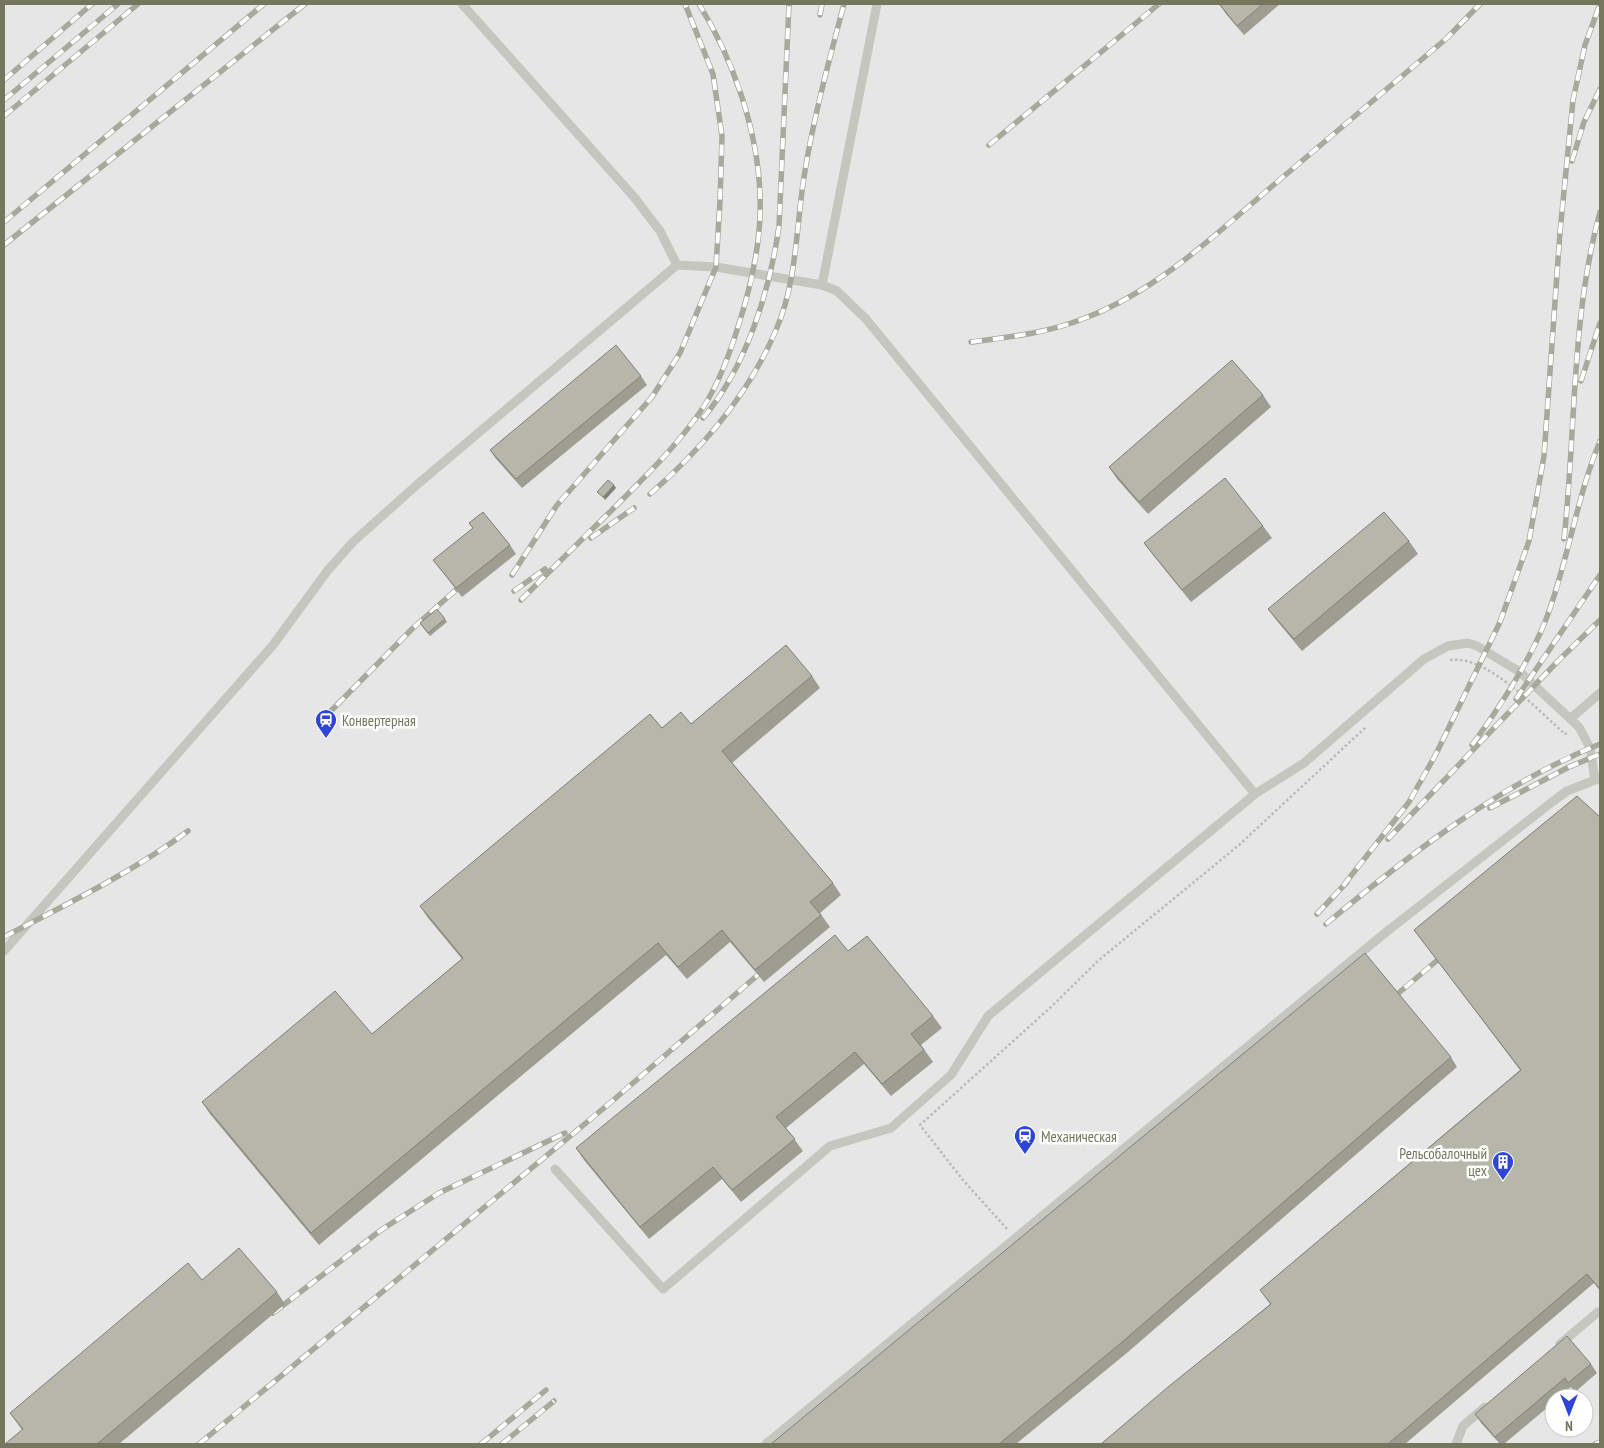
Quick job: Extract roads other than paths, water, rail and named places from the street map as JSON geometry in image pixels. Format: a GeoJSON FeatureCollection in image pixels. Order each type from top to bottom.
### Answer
{"type":"FeatureCollection","features":[{"type":"Feature","properties":{"kind":"lane"},"geometry":{"type":"LineString","coordinates":[[462,4],[634,197],[660,231],[677,264]]}},
{"type":"Feature","properties":{"kind":"lane"},"geometry":{"type":"LineString","coordinates":[[822,285],[878,4]]}},
{"type":"Feature","properties":{"kind":"lane"},"geometry":{"type":"LineString","coordinates":[[4,951],[273,645],[328,570],[354,541],[419,483],[677,264],[716,267],[822,285],[837,291],[866,319],[1255,794]]}},
{"type":"Feature","properties":{"kind":"lane"},"geometry":{"type":"LineString","coordinates":[[555,1169],[663,1290],[830,1146],[891,1128],[951,1075],[988,1016],[1255,794],[1304,763],[1424,659],[1448,646],[1468,643],[1487,651],[1520,672],[1579,727],[1590,748],[1598,779],[1567,791],[1384,933],[766,1444]]}},
{"type":"Feature","properties":{"kind":"lane"},"geometry":{"type":"LineString","coordinates":[[1571,718],[1600,693]]}},
{"type":"Feature","properties":{"kind":"lane"},"geometry":{"type":"LineString","coordinates":[[1553,1350],[1598,1312]]}},
{"type":"Feature","properties":{"kind":"lane"},"geometry":{"type":"LineString","coordinates":[[1456,1444],[1463,1426],[1493,1401]]}},
{"type":"Feature","properties":{"kind":"railway"},"geometry":{"type":"LineString","coordinates":[[4,80],[92,4]]}},
{"type":"Feature","properties":{"kind":"railway"},"geometry":{"type":"LineString","coordinates":[[4,100],[118,4]]}},
{"type":"Feature","properties":{"kind":"railway"},"geometry":{"type":"LineString","coordinates":[[4,116],[138,4]]}},
{"type":"Feature","properties":{"kind":"railway"},"geometry":{"type":"LineString","coordinates":[[4,222],[264,4]]}},
{"type":"Feature","properties":{"kind":"railway"},"geometry":{"type":"LineString","coordinates":[[4,245],[305,4]]}},
{"type":"Feature","properties":{"kind":"railway"},"geometry":{"type":"LineString","coordinates":[[512,575],[557,505],[652,397],[680,353],[716,267],[722,136],[713,74],[685,4]]}},
{"type":"Feature","properties":{"kind":"railway"},"geometry":{"type":"LineString","coordinates":[[521,600],[646,476],[688,428],[716,385],[730,352],[742,314],[751,281],[759,230],[760,196],[758,171],[749,121],[733,72],[723,48],[699,4]]}},
{"type":"Feature","properties":{"kind":"railway"},"geometry":{"type":"LineString","coordinates":[[703,418],[732,376],[744,352],[762,302],[775,251],[779,226],[789,4]]}},
{"type":"Feature","properties":{"kind":"railway"},"geometry":{"type":"LineString","coordinates":[[820,15],[822,4]]}},
{"type":"Feature","properties":{"kind":"railway"},"geometry":{"type":"LineString","coordinates":[[650,494],[688,458],[722,419],[752,376],[776,330],[783,312],[792,274],[804,177],[812,134],[844,4]]}},
{"type":"Feature","properties":{"kind":"railway"},"geometry":{"type":"LineString","coordinates":[[989,145],[1159,4]]}},
{"type":"Feature","properties":{"kind":"railway"},"geometry":{"type":"LineString","coordinates":[[971,342],[1029,334],[1071,323],[1111,307],[1160,278],[1205,244],[1447,38],[1480,4]]}},
{"type":"Feature","properties":{"kind":"railway"},"geometry":{"type":"LineString","coordinates":[[1343,886],[1409,802],[1436,754],[1500,622],[1529,541],[1544,456],[1560,232],[1573,100],[1585,45],[1600,4]]}},
{"type":"Feature","properties":{"kind":"railway"},"geometry":{"type":"LineString","coordinates":[[1572,161],[1584,122],[1600,89]]}},
{"type":"Feature","properties":{"kind":"railway"},"geometry":{"type":"LineString","coordinates":[[1564,539],[1579,333],[1584,292],[1600,212]]}},
{"type":"Feature","properties":{"kind":"railway"},"geometry":{"type":"LineString","coordinates":[[1581,381],[1600,323]]}},
{"type":"Feature","properties":{"kind":"railway"},"geometry":{"type":"LineString","coordinates":[[1472,745],[1512,686],[1545,622],[1560,577],[1585,485],[1600,441]]}},
{"type":"Feature","properties":{"kind":"railway"},"geometry":{"type":"LineString","coordinates":[[591,538],[634,508]]}},
{"type":"Feature","properties":{"kind":"railway"},"geometry":{"type":"LineString","coordinates":[[514,591],[545,569]]}},
{"type":"Feature","properties":{"kind":"railway"},"geometry":{"type":"LineString","coordinates":[[1516,699],[1600,575]]}},
{"type":"Feature","properties":{"kind":"railway"},"geometry":{"type":"LineString","coordinates":[[321,721],[412,629],[467,580]]}},
{"type":"Feature","properties":{"kind":"railway"},"geometry":{"type":"LineString","coordinates":[[1388,839],[1558,661],[1600,620]]}},
{"type":"Feature","properties":{"kind":"railway"},"geometry":{"type":"LineString","coordinates":[[1326,924],[1390,872],[1457,823],[1526,780],[1600,744]]}},
{"type":"Feature","properties":{"kind":"railway"},"geometry":{"type":"LineString","coordinates":[[1490,808],[1569,767],[1600,754]]}},
{"type":"Feature","properties":{"kind":"railway"},"geometry":{"type":"LineString","coordinates":[[4,937],[144,861],[188,831]]}},
{"type":"Feature","properties":{"kind":"railway"},"geometry":{"type":"LineString","coordinates":[[1317,914],[1347,882]]}},
{"type":"Feature","properties":{"kind":"railway"},"geometry":{"type":"LineString","coordinates":[[1388,1002],[1447,952]]}},
{"type":"Feature","properties":{"kind":"railway"},"geometry":{"type":"LineString","coordinates":[[199,1444],[610,1103],[767,967]]}},
{"type":"Feature","properties":{"kind":"railway"},"geometry":{"type":"LineString","coordinates":[[273,1313],[381,1230],[439,1193],[565,1133]]}},
{"type":"Feature","properties":{"kind":"railway"},"geometry":{"type":"LineString","coordinates":[[481,1444],[546,1390]]}},
{"type":"Feature","properties":{"kind":"railway"},"geometry":{"type":"LineString","coordinates":[[502,1444],[554,1401]]}},
{"type":"Feature","properties":{"kind":"railway"},"geometry":{"type":"LineString","coordinates":[[1595,1444],[1600,1442]]}},
{"type":"Feature","properties":{"kind":"place","name":"Конвертерная"},"geometry":{"type":"Point","coordinates":[326,739]}},
{"type":"Feature","properties":{"kind":"place","name":"Механическая"},"geometry":{"type":"Point","coordinates":[1025,1155]}},
{"type":"Feature","properties":{"kind":"place","name":"Рельсобалочный цех"},"geometry":{"type":"Point","coordinates":[1503,1181]}}]}
